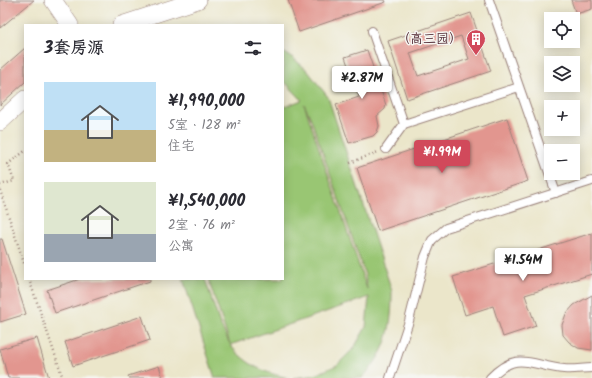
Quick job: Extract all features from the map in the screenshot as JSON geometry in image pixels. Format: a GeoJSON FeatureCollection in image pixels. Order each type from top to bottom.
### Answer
{"type":"FeatureCollection","features":[{"type":"Feature","properties":{"kind":"street"},"geometry":{"type":"LineString","coordinates":[[53,0],[69,24]]}},
{"type":"Feature","properties":{"kind":"street"},"geometry":{"type":"LineString","coordinates":[[124,24],[198,0]]}},
{"type":"Feature","properties":{"kind":"street"},"geometry":{"type":"LineString","coordinates":[[0,122],[24,100]]}},
{"type":"Feature","properties":{"kind":"lane"},"geometry":{"type":"LineString","coordinates":[[489,0],[556,193]]}},
{"type":"Feature","properties":{"kind":"lane"},"geometry":{"type":"LineString","coordinates":[[372,31],[404,124]]}},
{"type":"Feature","properties":{"kind":"lane"},"geometry":{"type":"LineString","coordinates":[[386,149],[404,124],[519,87]]}},
{"type":"Feature","properties":{"kind":"lane"},"geometry":{"type":"LineString","coordinates":[[390,378],[409,321],[425,257],[432,240],[446,228],[592,181]]}},
{"type":"Feature","properties":{"kind":"lane"},"geometry":{"type":"LineString","coordinates":[[490,378],[502,366],[522,360],[564,369],[592,368]]}},
{"type":"Feature","properties":{"kind":"path"},"geometry":{"type":"LineString","coordinates":[[350,163],[386,149]]}},
{"type":"Feature","properties":{"kind":"path"},"geometry":{"type":"LineString","coordinates":[[0,185],[14,181],[8,164],[24,152]]}},
{"type":"Feature","properties":{"kind":"path"},"geometry":{"type":"LineString","coordinates":[[0,190],[24,263]]}},
{"type":"Feature","properties":{"kind":"path"},"geometry":{"type":"LineString","coordinates":[[29,280],[63,378]]}},
{"type":"Feature","properties":{"kind":"green space"},"geometry":{"type":"Polygon","coordinates":[[[284,53],[307,70],[328,97],[392,291],[391,316],[387,338],[378,358],[362,378],[293,378],[315,375],[337,365],[354,348],[366,327],[369,297],[230,345],[243,358],[257,368],[272,374],[290,378],[215,378],[183,280],[205,280],[220,324],[230,344],[208,280],[284,280],[284,107],[302,100],[284,81],[284,53]],[[304,104],[367,289],[365,275],[311,119],[304,104]]]}},
{"type":"Feature","properties":{"kind":"building"},"geometry":{"type":"Polygon","coordinates":[[[0,0],[34,0],[0,28],[0,0]]]}},
{"type":"Feature","properties":{"kind":"building"},"geometry":{"type":"Polygon","coordinates":[[[288,0],[385,0],[386,2],[299,32],[288,0]]]}},
{"type":"Feature","properties":{"kind":"building"},"geometry":{"type":"Polygon","coordinates":[[[571,0],[592,0],[592,9],[580,13],[575,12],[571,0]]]}},
{"type":"Feature","properties":{"kind":"building","name":"（高三园）"},"geometry":{"type":"Polygon","coordinates":[[[471,13],[491,71],[407,99],[388,41],[471,13]],[[461,36],[410,53],[418,76],[469,59],[461,36]]]}},
{"type":"Feature","properties":{"kind":"building"},"geometry":{"type":"Polygon","coordinates":[[[24,49],[24,83],[0,105],[0,70],[24,49]]]}},
{"type":"Feature","properties":{"kind":"building"},"geometry":{"type":"Polygon","coordinates":[[[367,50],[386,105],[385,109],[377,116],[379,126],[377,132],[373,136],[349,143],[336,105],[359,97],[345,57],[367,50]]]}},
{"type":"Feature","properties":{"kind":"building"},"geometry":{"type":"Polygon","coordinates":[[[507,118],[528,181],[378,231],[357,168],[507,118]]]}},
{"type":"Feature","properties":{"kind":"building"},"geometry":{"type":"Polygon","coordinates":[[[592,233],[592,274],[525,295],[536,326],[503,337],[493,306],[465,315],[453,277],[592,233]]]}},
{"type":"Feature","properties":{"kind":"building"},"geometry":{"type":"Polygon","coordinates":[[[0,239],[2,239],[26,314],[0,322],[0,239]]]}},
{"type":"Feature","properties":{"kind":"building"},"geometry":{"type":"Polygon","coordinates":[[[77,280],[150,280],[55,313],[47,290],[77,280]]]}},
{"type":"Feature","properties":{"kind":"building"},"geometry":{"type":"Polygon","coordinates":[[[592,295],[592,350],[578,348],[569,342],[563,335],[562,325],[566,314],[574,305],[592,295]]]}},
{"type":"Feature","properties":{"kind":"building"},"geometry":{"type":"Polygon","coordinates":[[[142,316],[150,340],[73,366],[65,342],[142,316]]]}},
{"type":"Feature","properties":{"kind":"building"},"geometry":{"type":"Polygon","coordinates":[[[37,338],[49,378],[8,378],[0,349],[37,338]]]}},
{"type":"Feature","properties":{"kind":"building"},"geometry":{"type":"Polygon","coordinates":[[[159,366],[163,378],[129,378],[128,376],[159,366]]]}},
{"type":"Feature","properties":{"kind":"place","name":"（高三园）"},"geometry":{"type":"Point","coordinates":[476,56]}}]}
